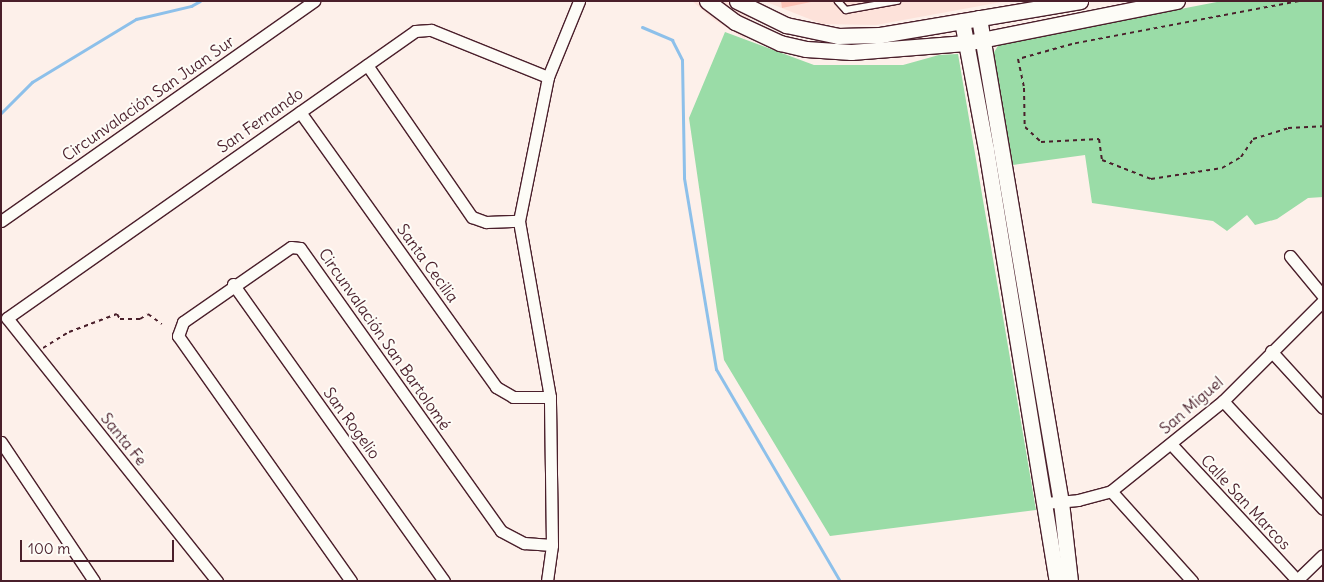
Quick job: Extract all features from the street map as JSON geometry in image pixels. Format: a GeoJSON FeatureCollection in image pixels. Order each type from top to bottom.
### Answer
{"type":"FeatureCollection","features":[{"type":"Feature","properties":{"kind":"main road"},"geometry":{"type":"LineString","coordinates":[[707,1],[786,24],[838,36],[880,36],[1051,4],[1080,1]]}},
{"type":"Feature","properties":{"kind":"main road"},"geometry":{"type":"LineString","coordinates":[[730,8],[780,43],[806,49],[875,52],[966,44],[1055,24],[1177,1]]}},
{"type":"Feature","properties":{"kind":"main road"},"geometry":{"type":"LineString","coordinates":[[979,18],[984,40],[994,148],[1057,581]]}},
{"type":"Feature","properties":{"kind":"main road"},"geometry":{"type":"LineString","coordinates":[[962,21],[966,44],[994,148],[1061,502],[1070,581]]}},
{"type":"Feature","properties":{"kind":"street","name":"Circunvalación San Juan Sur"},"geometry":{"type":"LineString","coordinates":[[1,221],[314,1]]}},
{"type":"Feature","properties":{"kind":"street"},"geometry":{"type":"LineString","coordinates":[[547,581],[552,545],[550,397],[519,221],[548,77],[579,1]]}},
{"type":"Feature","properties":{"kind":"street","name":"San Fernando"},"geometry":{"type":"LineString","coordinates":[[4,318],[422,28],[548,77]]}},
{"type":"Feature","properties":{"kind":"street"},"geometry":{"type":"LineString","coordinates":[[368,65],[472,217],[486,222],[519,221]]}},
{"type":"Feature","properties":{"kind":"street","name":"Santa Cecilia"},"geometry":{"type":"LineString","coordinates":[[300,112],[496,387],[513,397],[550,397]]}},
{"type":"Feature","properties":{"kind":"street","name":"Circunvalación San Bartolomé"},"geometry":{"type":"LineString","coordinates":[[351,581],[178,336],[183,322],[233,284],[286,249],[300,248],[501,531],[524,543],[552,545]]}},
{"type":"Feature","properties":{"kind":"street"},"geometry":{"type":"LineString","coordinates":[[1290,256],[1323,296]]}},
{"type":"Feature","properties":{"kind":"street","name":"San Rogelio"},"geometry":{"type":"LineString","coordinates":[[233,284],[444,581]]}},
{"type":"Feature","properties":{"kind":"street","name":"San Miguel"},"geometry":{"type":"LineString","coordinates":[[1045,503],[1061,502],[1111,491],[1223,401],[1323,301]]}},
{"type":"Feature","properties":{"kind":"street","name":"Santa Fe"},"geometry":{"type":"LineString","coordinates":[[4,318],[35,353],[216,581]]}},
{"type":"Feature","properties":{"kind":"street"},"geometry":{"type":"LineString","coordinates":[[1271,351],[1323,408]]}},
{"type":"Feature","properties":{"kind":"street"},"geometry":{"type":"LineString","coordinates":[[1223,401],[1323,509]]}},
{"type":"Feature","properties":{"kind":"street"},"geometry":{"type":"LineString","coordinates":[[1,442],[94,581]]}},
{"type":"Feature","properties":{"kind":"street","name":"Calle San Marcos"},"geometry":{"type":"LineString","coordinates":[[1171,444],[1297,580]]}},
{"type":"Feature","properties":{"kind":"street"},"geometry":{"type":"LineString","coordinates":[[1111,491],[1192,581]]}},
{"type":"Feature","properties":{"kind":"street"},"geometry":{"type":"LineString","coordinates":[[1297,580],[1323,555]]}},
{"type":"Feature","properties":{"kind":"lane"},"geometry":{"type":"LineString","coordinates":[[838,1],[846,10],[897,1]]}},
{"type":"Feature","properties":{"kind":"lane"},"geometry":{"type":"LineString","coordinates":[[1051,4],[1055,24]]}},
{"type":"Feature","properties":{"kind":"path"},"geometry":{"type":"LineString","coordinates":[[1299,1],[1072,44],[1018,59],[1024,88],[1025,127],[1041,142],[1099,139],[1102,160],[1151,179],[1222,168],[1242,157],[1253,139],[1288,128],[1323,126]]}},
{"type":"Feature","properties":{"kind":"path"},"geometry":{"type":"LineString","coordinates":[[35,353],[69,332],[117,314],[120,319],[140,319],[148,314],[162,324]]}},
{"type":"Feature","properties":{"kind":"shaded area"},"geometry":{"type":"Polygon","coordinates":[[[692,1],[753,1],[745,39],[713,19],[692,1]]]}},
{"type":"Feature","properties":{"kind":"shaded area"},"geometry":{"type":"Polygon","coordinates":[[[764,1],[1007,1],[876,25],[822,24],[764,1]]]}},
{"type":"Feature","properties":{"kind":"green space"},"geometry":{"type":"Polygon","coordinates":[[[1222,1],[1323,1],[1323,197],[1308,198],[1277,219],[1255,225],[1247,215],[1227,231],[1213,221],[1092,203],[1085,155],[1013,165],[993,54],[999,44],[1222,1]]]}},
{"type":"Feature","properties":{"kind":"green space"},"geometry":{"type":"Polygon","coordinates":[[[725,32],[814,65],[903,65],[939,55],[958,54],[1036,510],[830,536],[724,360],[689,118],[725,32]]]}},
{"type":"Feature","properties":{"kind":"building"},"geometry":{"type":"Polygon","coordinates":[[[781,1],[811,1],[811,2],[782,8],[781,1]]]}},
{"type":"Feature","properties":{"kind":"waterway"},"geometry":{"type":"LineString","coordinates":[[1,113],[32,82],[136,19],[191,6],[200,1]]}},
{"type":"Feature","properties":{"kind":"waterway"},"geometry":{"type":"LineString","coordinates":[[642,27],[672,40],[682,60],[684,178],[716,369],[840,581]]}}]}
